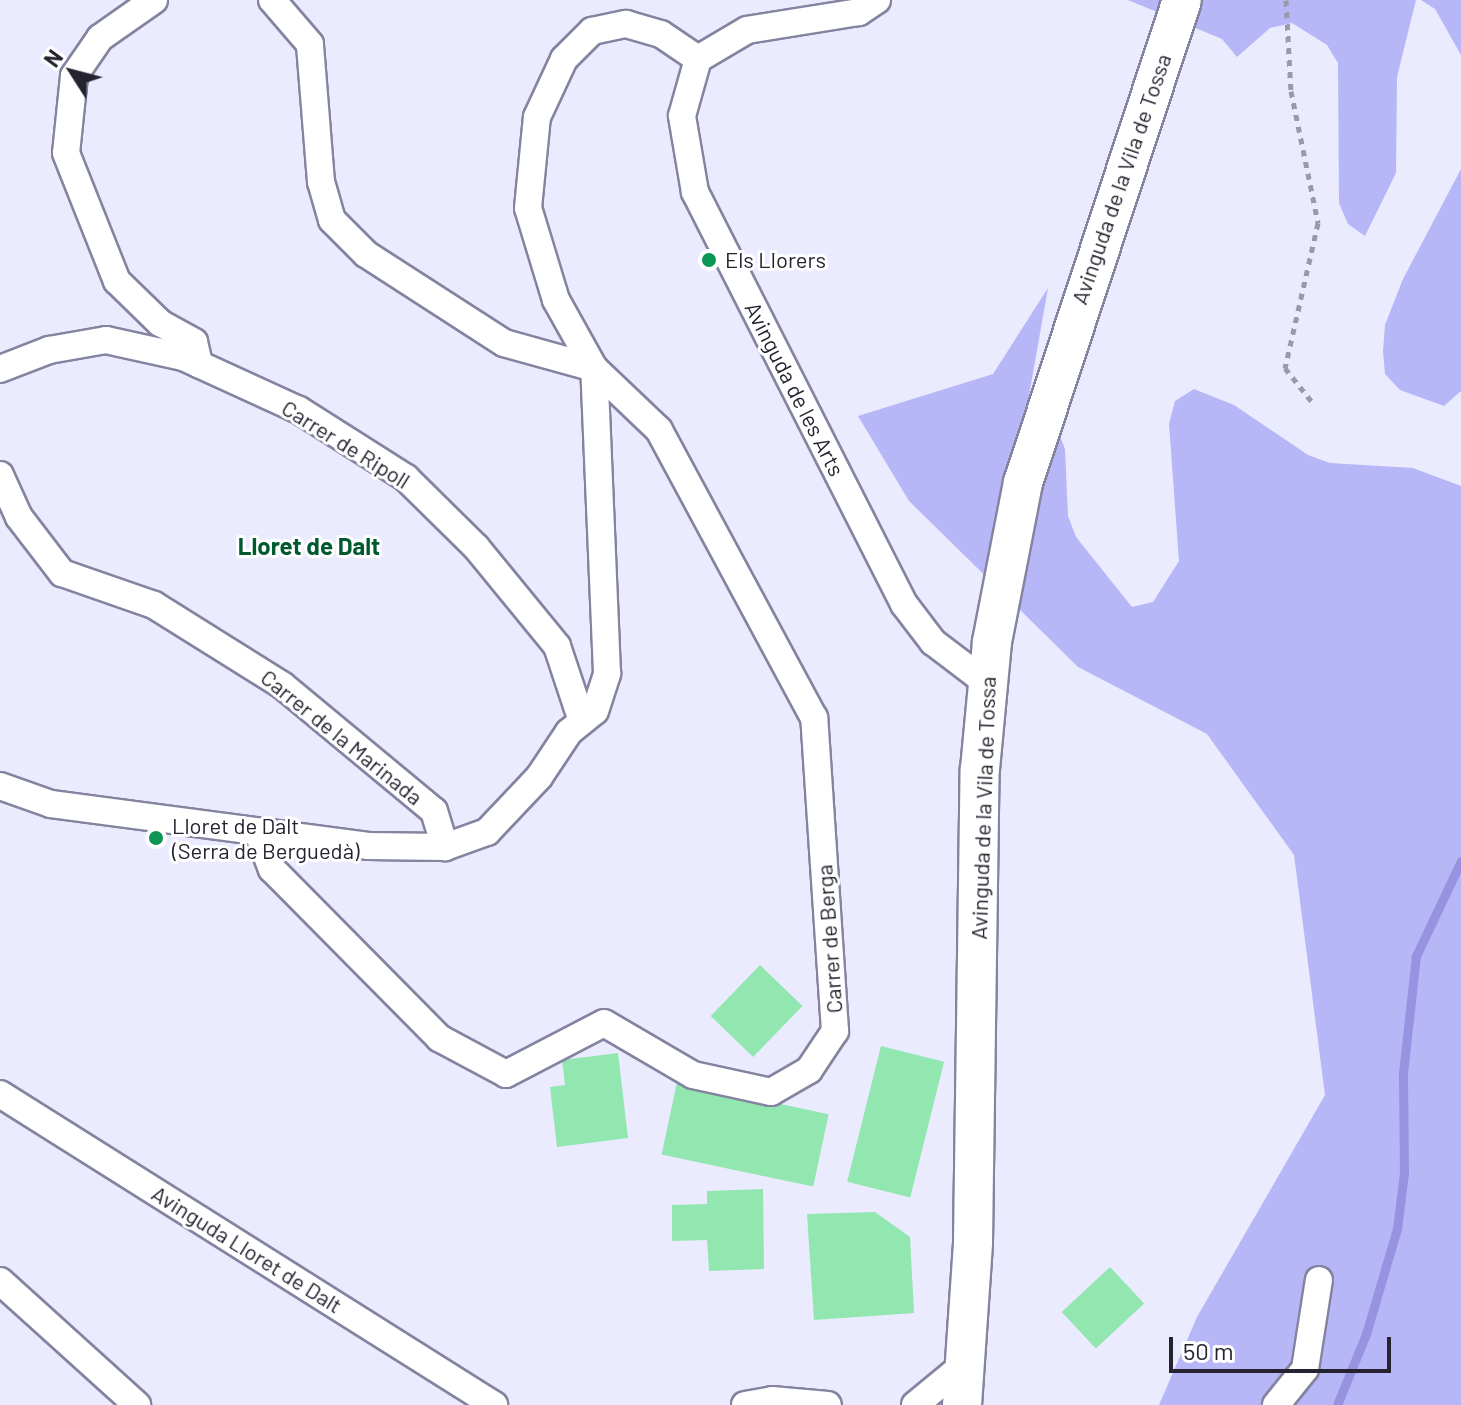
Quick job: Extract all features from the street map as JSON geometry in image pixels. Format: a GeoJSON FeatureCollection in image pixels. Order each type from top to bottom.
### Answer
{"type":"FeatureCollection","features":[{"type":"Feature","properties":{"kind":"main road","name":"Avinguda de la Vila de Tossa"},"geometry":{"type":"LineString","coordinates":[[962,1405],[966,1363],[987,683],[1023,483],[1182,0]]}},
{"type":"Feature","properties":{"kind":"street"},"geometry":{"type":"LineString","coordinates":[[154,0],[100,38],[74,76],[66,153],[117,281],[160,323],[194,342],[199,364]]}},
{"type":"Feature","properties":{"kind":"street"},"geometry":{"type":"LineString","coordinates":[[272,0],[310,44],[321,182],[332,220],[366,254],[504,343],[540,358],[594,368]]}},
{"type":"Feature","properties":{"kind":"street"},"geometry":{"type":"LineString","coordinates":[[0,786],[51,804],[368,846],[445,847],[487,832],[582,721],[595,711],[607,673],[594,368],[556,300],[528,208],[537,117],[564,59],[592,31],[626,24],[661,34],[698,59],[747,30],[859,12],[877,0]]}},
{"type":"Feature","properties":{"kind":"street","name":"Avinguda de les Arts"},"geometry":{"type":"LineString","coordinates":[[698,59],[682,116],[695,192],[904,604],[933,642],[987,683]]}},
{"type":"Feature","properties":{"kind":"street","name":"Carrer de Ripoll"},"geometry":{"type":"LineString","coordinates":[[0,369],[49,350],[106,340],[199,364],[299,410],[406,478],[476,547],[557,646],[582,721]]}},
{"type":"Feature","properties":{"kind":"street","name":"Carrer de Berga"},"geometry":{"type":"LineString","coordinates":[[258,833],[272,869],[439,1038],[506,1074],[604,1023],[693,1075],[744,1087],[771,1092],[809,1070],[835,1031],[814,718],[659,430],[594,368]]}},
{"type":"Feature","properties":{"kind":"street","name":"Carrer de la Marinada"},"geometry":{"type":"LineString","coordinates":[[0,475],[9,520],[62,573],[154,605],[282,685],[434,811],[445,847]]}},
{"type":"Feature","properties":{"kind":"street","name":"Avinguda Lloret de Dalt"},"geometry":{"type":"LineString","coordinates":[[0,1094],[494,1405]]}},
{"type":"Feature","properties":{"kind":"street"},"geometry":{"type":"LineString","coordinates":[[1276,1405],[1305,1369],[1319,1280]]}},
{"type":"Feature","properties":{"kind":"street"},"geometry":{"type":"LineString","coordinates":[[0,1281],[137,1405]]}},
{"type":"Feature","properties":{"kind":"street"},"geometry":{"type":"LineString","coordinates":[[915,1405],[966,1363]]}},
{"type":"Feature","properties":{"kind":"street"},"geometry":{"type":"LineString","coordinates":[[745,1405],[772,1400],[828,1405]]}},
{"type":"Feature","properties":{"kind":"path"},"geometry":{"type":"LineString","coordinates":[[1286,0],[1291,91],[1318,223],[1285,368],[1312,402]]}},
{"type":"Feature","properties":{"kind":"shaded area"},"geometry":{"type":"Polygon","coordinates":[[[1128,0],[1416,0],[1397,77],[1396,173],[1365,236],[1348,224],[1339,203],[1338,63],[1327,45],[1292,23],[1270,28],[1237,57],[1222,39],[1128,0]]]}},
{"type":"Feature","properties":{"kind":"shaded area"},"geometry":{"type":"Polygon","coordinates":[[[1421,0],[1461,0],[1461,55],[1435,9],[1421,0]]]}},
{"type":"Feature","properties":{"kind":"shaded area"},"geometry":{"type":"Polygon","coordinates":[[[1461,169],[1461,391],[1444,406],[1400,390],[1385,374],[1383,351],[1385,325],[1403,279],[1461,169]]]}},
{"type":"Feature","properties":{"kind":"shaded area"},"geometry":{"type":"Polygon","coordinates":[[[1048,288],[1028,401],[1058,431],[1065,449],[1068,516],[1076,537],[1132,607],[1153,602],[1179,561],[1169,424],[1175,401],[1194,389],[1234,405],[1308,455],[1330,463],[1413,468],[1461,486],[1461,1405],[1159,1405],[1197,1317],[1325,1095],[1294,855],[1207,734],[1078,667],[909,501],[858,416],[993,374],[1048,288]]]}},
{"type":"Feature","properties":{"kind":"building"},"geometry":{"type":"Polygon","coordinates":[[[760,965],[802,1006],[753,1057],[711,1016],[760,965]]]}},
{"type":"Feature","properties":{"kind":"building"},"geometry":{"type":"Polygon","coordinates":[[[881,1046],[944,1062],[910,1198],[847,1182],[881,1046]]]}},
{"type":"Feature","properties":{"kind":"building"},"geometry":{"type":"Polygon","coordinates":[[[618,1053],[628,1138],[557,1147],[550,1087],[565,1085],[562,1060],[618,1053]]]}},
{"type":"Feature","properties":{"kind":"building"},"geometry":{"type":"Polygon","coordinates":[[[677,1082],[829,1114],[813,1187],[662,1154],[677,1082]]]}},
{"type":"Feature","properties":{"kind":"building"},"geometry":{"type":"Polygon","coordinates":[[[763,1189],[764,1269],[709,1271],[707,1240],[672,1241],[672,1205],[707,1204],[707,1191],[763,1189]]]}},
{"type":"Feature","properties":{"kind":"building"},"geometry":{"type":"Polygon","coordinates":[[[875,1212],[910,1237],[914,1313],[814,1320],[807,1214],[875,1212]]]}},
{"type":"Feature","properties":{"kind":"building"},"geometry":{"type":"Polygon","coordinates":[[[1110,1267],[1144,1304],[1096,1349],[1062,1312],[1110,1267]]]}},
{"type":"Feature","properties":{"kind":"waterway"},"geometry":{"type":"LineString","coordinates":[[1337,1405],[1366,1334],[1397,1229],[1404,1173],[1403,1073],[1416,956],[1461,861]]}},
{"type":"Feature","properties":{"kind":"place","name":"Els Llorers"},"geometry":{"type":"Point","coordinates":[709,260]}},
{"type":"Feature","properties":{"kind":"place","name":"Lloret de Dalt (Serra de Berguedà)"},"geometry":{"type":"Point","coordinates":[156,838]}},
{"type":"Feature","properties":{"kind":"district","name":"Lloret de Dalt"},"geometry":{"type":"Point","coordinates":[309,546]}}]}
